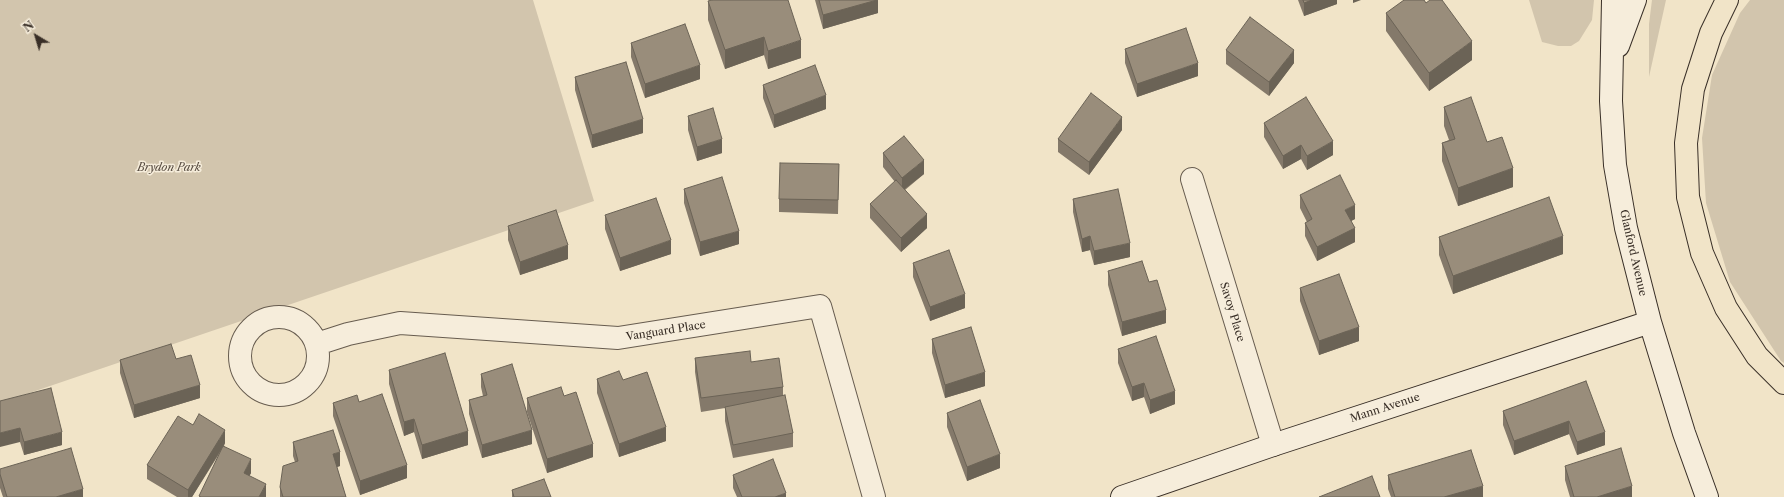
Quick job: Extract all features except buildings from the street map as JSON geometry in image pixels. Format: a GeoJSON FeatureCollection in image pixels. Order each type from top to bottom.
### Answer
{"type":"FeatureCollection","features":[{"type":"Feature","properties":{"kind":"highway"},"geometry":{"type":"LineString","coordinates":[[1727,0],[1711,33],[1693,88],[1686,143],[1688,197],[1702,253],[1726,308],[1757,356],[1784,383]]}},
{"type":"Feature","properties":{"kind":"main road","name":"Glanford Avenue"},"geometry":{"type":"LineString","coordinates":[[1613,0],[1611,101],[1615,166],[1626,228],[1650,322],[1684,433],[1707,497]]}},
{"type":"Feature","properties":{"kind":"main road"},"geometry":{"type":"LineString","coordinates":[[1612,62],[1635,0]]}},
{"type":"Feature","properties":{"kind":"main road","name":"Savoy Place"},"geometry":{"type":"LineString","coordinates":[[1192,179],[1273,445]]}},
{"type":"Feature","properties":{"kind":"main road","name":"Vanguard Place"},"geometry":{"type":"LineString","coordinates":[[317,344],[348,334],[400,323],[618,338],[820,306],[874,497]]}},
{"type":"Feature","properties":{"kind":"main road","name":"Mann Avenue"},"geometry":{"type":"LineString","coordinates":[[1122,497],[1273,445],[1650,322]]}},
{"type":"Feature","properties":{"kind":"green space","name":"Brydon Park"},"geometry":{"type":"Polygon","coordinates":[[[0,0],[533,0],[594,201],[0,403],[0,0]]]}},
{"type":"Feature","properties":{"kind":"green space"},"geometry":{"type":"Polygon","coordinates":[[[1529,0],[1594,0],[1592,20],[1579,41],[1571,46],[1558,46],[1542,42],[1529,0]]]}},
{"type":"Feature","properties":{"kind":"green space"},"geometry":{"type":"Polygon","coordinates":[[[1652,0],[1666,0],[1649,77],[1649,24],[1652,0]]]}},
{"type":"Feature","properties":{"kind":"green space"},"geometry":{"type":"Polygon","coordinates":[[[1750,0],[1784,0],[1784,363],[1781,361],[1730,282],[1706,203],[1702,138],[1712,75],[1740,13],[1750,0]]]}}]}
